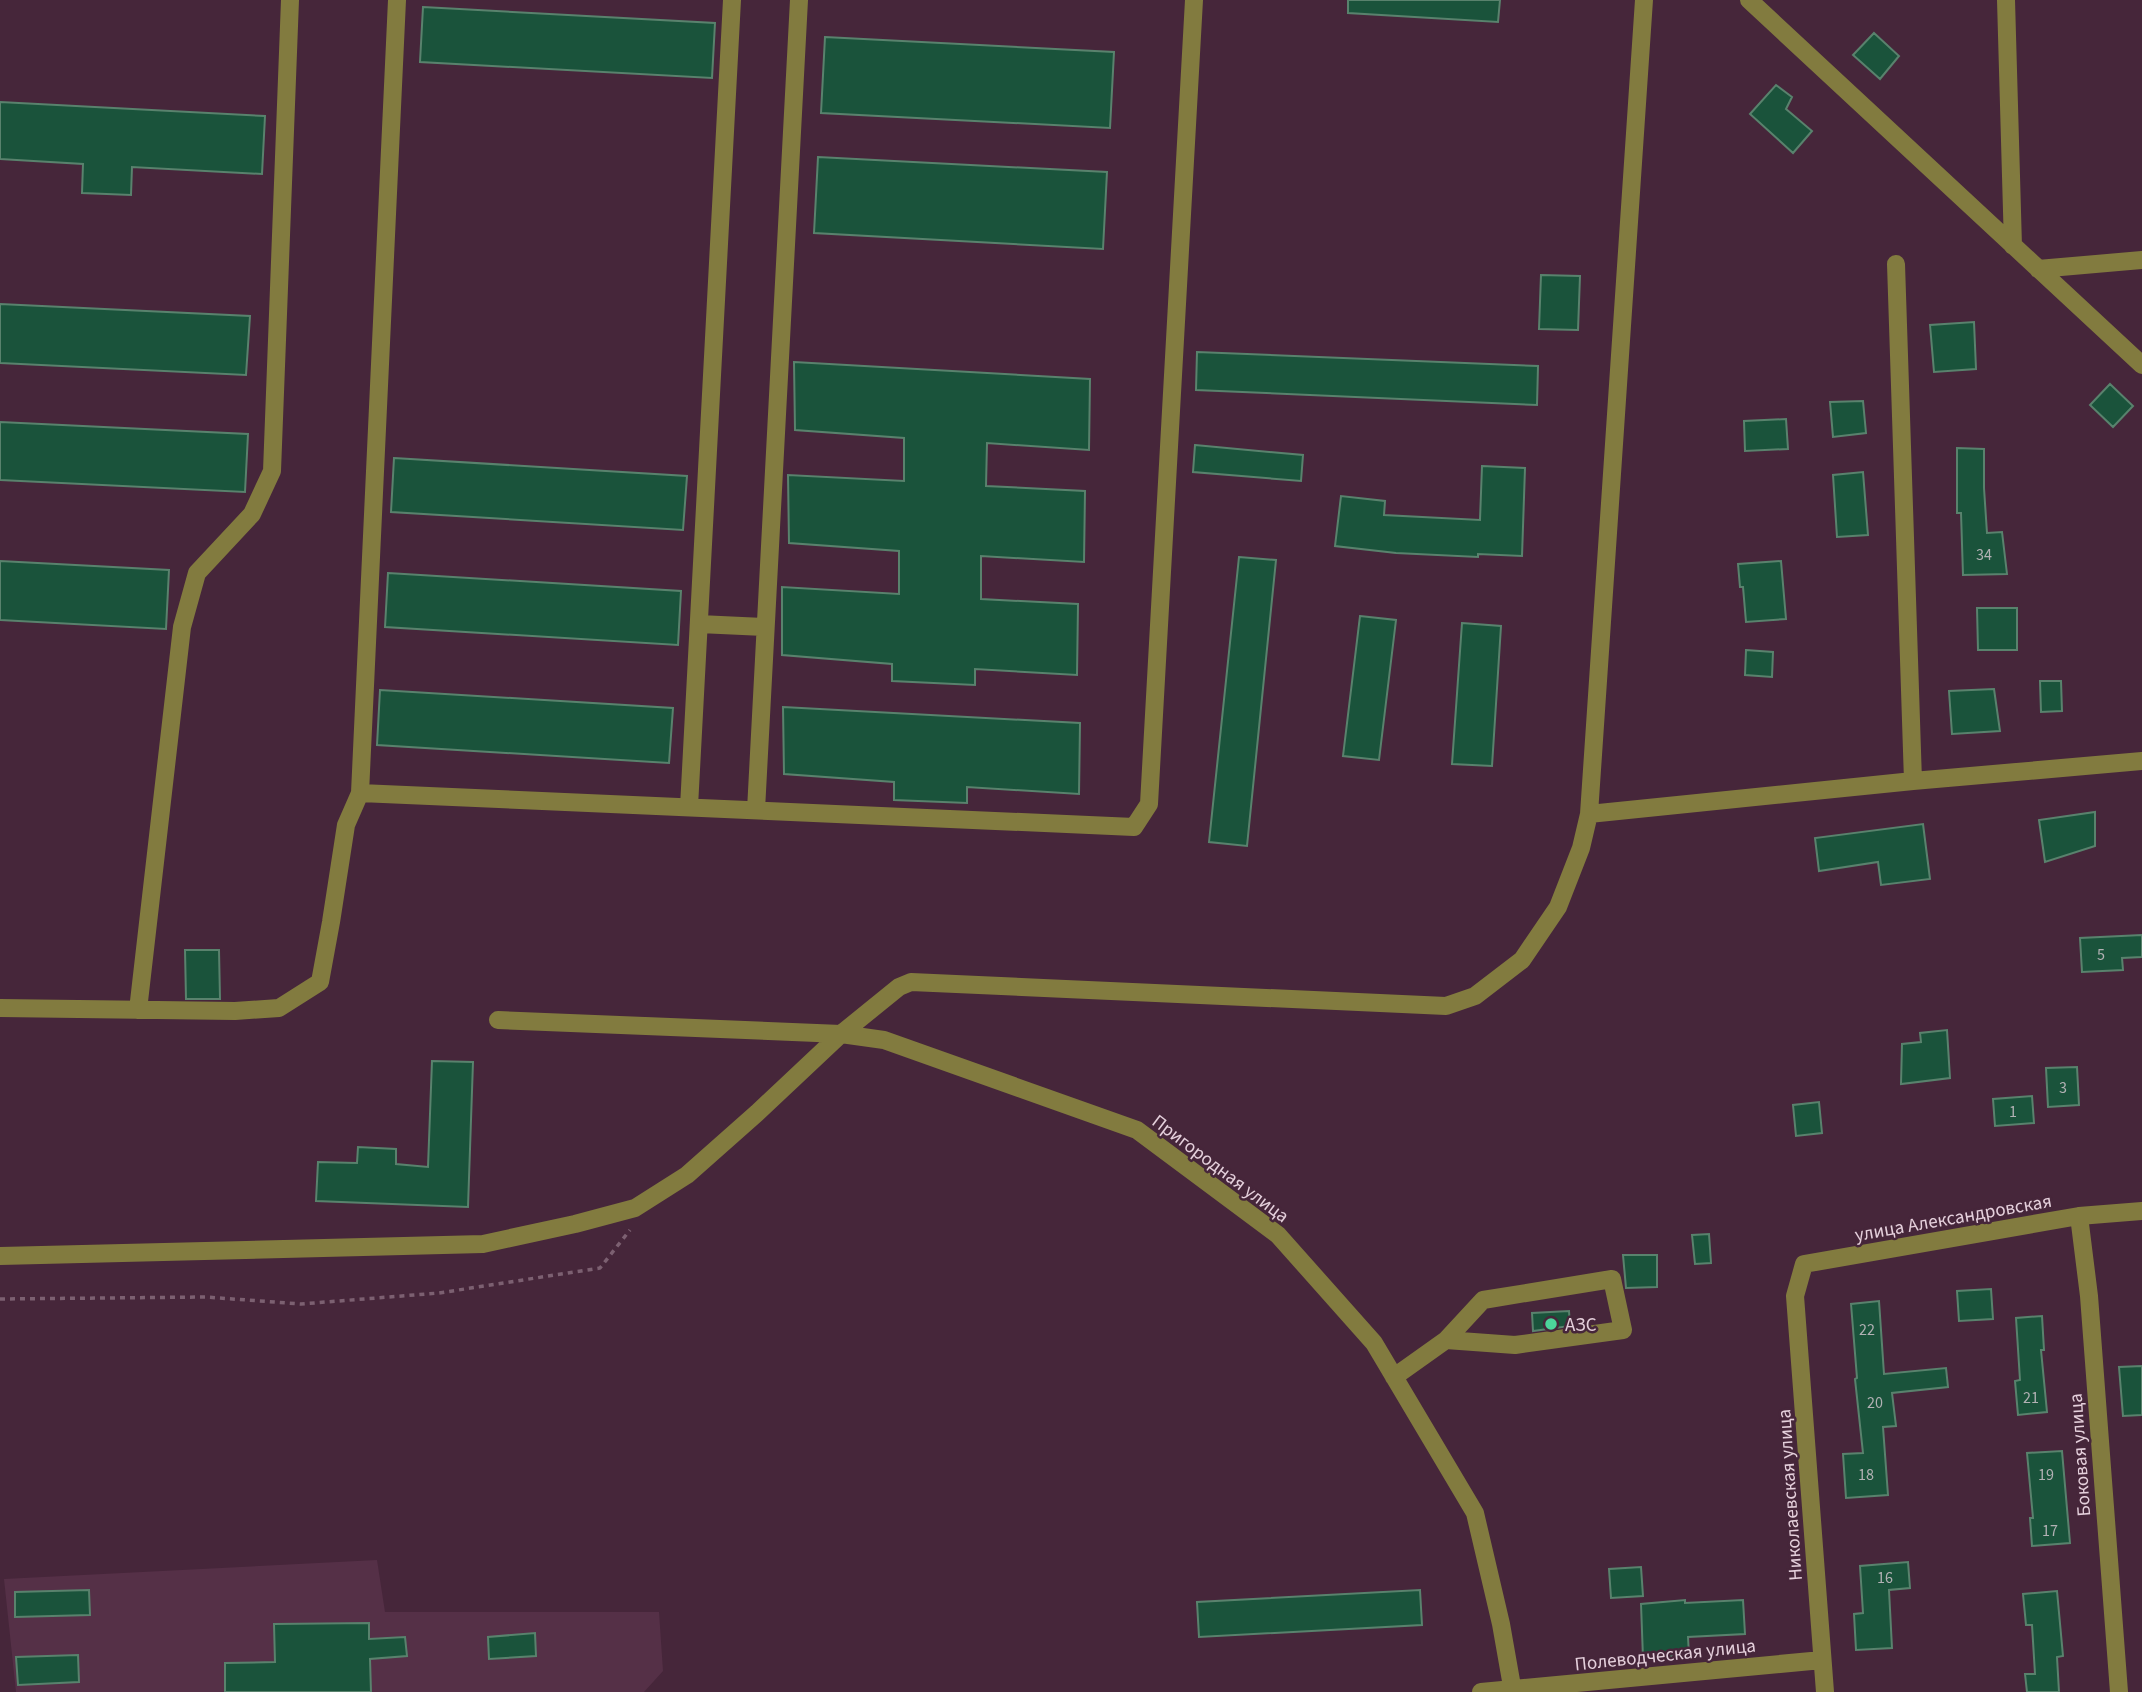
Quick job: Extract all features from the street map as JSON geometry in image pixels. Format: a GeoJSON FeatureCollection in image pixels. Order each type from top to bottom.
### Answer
{"type":"FeatureCollection","features":[{"type":"Feature","properties":{"kind":"street"},"geometry":{"type":"LineString","coordinates":[[138,1010],[182,627],[197,573],[252,514],[272,471],[290,0]]}},
{"type":"Feature","properties":{"kind":"street"},"geometry":{"type":"LineString","coordinates":[[0,1008],[234,1011],[279,1008],[320,982],[345,825],[360,793],[397,0]]}},
{"type":"Feature","properties":{"kind":"street"},"geometry":{"type":"LineString","coordinates":[[689,807],[732,0]]}},
{"type":"Feature","properties":{"kind":"street"},"geometry":{"type":"LineString","coordinates":[[755,810],[799,0]]}},
{"type":"Feature","properties":{"kind":"street"},"geometry":{"type":"LineString","coordinates":[[360,793],[1134,827],[1149,804],[1194,0]]}},
{"type":"Feature","properties":{"kind":"street"},"geometry":{"type":"LineString","coordinates":[[0,1256],[483,1244],[635,1209],[687,1175],[841,1034],[899,987],[911,982],[1446,1006],[1475,996],[1522,960],[1558,907],[1581,848],[1590,814],[1644,0]]}},
{"type":"Feature","properties":{"kind":"street"},"geometry":{"type":"LineString","coordinates":[[1749,0],[2142,365]]}},
{"type":"Feature","properties":{"kind":"street"},"geometry":{"type":"LineString","coordinates":[[2007,0],[2014,246]]}},
{"type":"Feature","properties":{"kind":"street"},"geometry":{"type":"LineString","coordinates":[[2038,269],[2142,260]]}},
{"type":"Feature","properties":{"kind":"street"},"geometry":{"type":"LineString","coordinates":[[1896,264],[1913,781]]}},
{"type":"Feature","properties":{"kind":"street"},"geometry":{"type":"LineString","coordinates":[[699,624],[765,627]]}},
{"type":"Feature","properties":{"kind":"street"},"geometry":{"type":"LineString","coordinates":[[1590,814],[2142,761]]}},
{"type":"Feature","properties":{"kind":"street","name":"Пригородная улица"},"geometry":{"type":"LineString","coordinates":[[498,1020],[841,1034],[884,1040],[1137,1130],[1278,1235],[1374,1343],[1475,1513],[1501,1624],[1513,1691]]}},
{"type":"Feature","properties":{"kind":"street","name":"улица Александровская"},"geometry":{"type":"LineString","coordinates":[[1795,1296],[1804,1264],[2079,1216],[2142,1211]]}},
{"type":"Feature","properties":{"kind":"street","name":"Боковая улица"},"geometry":{"type":"LineString","coordinates":[[2079,1216],[2089,1296],[2119,1692]]}},
{"type":"Feature","properties":{"kind":"street"},"geometry":{"type":"LineString","coordinates":[[1394,1377],[1446,1340],[1483,1300],[1612,1279],[1623,1330],[1515,1345],[1446,1340]]}},
{"type":"Feature","properties":{"kind":"street","name":"Николаевская улица"},"geometry":{"type":"LineString","coordinates":[[1795,1296],[1825,1692]]}},
{"type":"Feature","properties":{"kind":"street","name":"Полеводческая улица"},"geometry":{"type":"LineString","coordinates":[[1481,1692],[1822,1660]]}},
{"type":"Feature","properties":{"kind":"path"},"geometry":{"type":"LineString","coordinates":[[0,1299],[206,1297],[301,1304],[439,1293],[600,1268],[634,1225]]}},
{"type":"Feature","properties":{"kind":"shaded area"},"geometry":{"type":"Polygon","coordinates":[[[377,1560],[385,1612],[659,1612],[663,1671],[644,1692],[16,1692],[4,1579],[377,1560]]]}},
{"type":"Feature","properties":{"kind":"building"},"geometry":{"type":"Polygon","coordinates":[[[1348,0],[1500,0],[1498,22],[1348,13],[1348,0]]]}},
{"type":"Feature","properties":{"kind":"building"},"geometry":{"type":"Polygon","coordinates":[[[423,7],[715,23],[712,78],[420,62],[423,7]]]}},
{"type":"Feature","properties":{"kind":"building"},"geometry":{"type":"Polygon","coordinates":[[[1874,33],[1899,56],[1880,79],[1853,55],[1874,33]]]}},
{"type":"Feature","properties":{"kind":"building"},"geometry":{"type":"Polygon","coordinates":[[[825,37],[1114,52],[1110,128],[821,113],[825,37]]]}},
{"type":"Feature","properties":{"kind":"building"},"geometry":{"type":"Polygon","coordinates":[[[1776,85],[1792,97],[1786,109],[1812,131],[1793,153],[1750,114],[1776,85]]]}},
{"type":"Feature","properties":{"kind":"building"},"geometry":{"type":"Polygon","coordinates":[[[0,102],[265,116],[262,174],[132,167],[131,195],[82,193],[83,164],[0,159],[0,102]]]}},
{"type":"Feature","properties":{"kind":"building"},"geometry":{"type":"Polygon","coordinates":[[[818,157],[1107,172],[1103,249],[814,233],[818,157]]]}},
{"type":"Feature","properties":{"kind":"building"},"geometry":{"type":"Polygon","coordinates":[[[1541,275],[1580,276],[1578,330],[1539,329],[1541,275]]]}},
{"type":"Feature","properties":{"kind":"building"},"geometry":{"type":"Polygon","coordinates":[[[0,304],[250,316],[246,375],[0,363],[0,304]]]}},
{"type":"Feature","properties":{"kind":"building"},"geometry":{"type":"Polygon","coordinates":[[[1974,322],[1976,369],[1934,372],[1930,325],[1974,322]]]}},
{"type":"Feature","properties":{"kind":"building"},"geometry":{"type":"Polygon","coordinates":[[[1197,352],[1538,366],[1537,405],[1196,390],[1197,352]]]}},
{"type":"Feature","properties":{"kind":"building"},"geometry":{"type":"Polygon","coordinates":[[[794,362],[1090,379],[1089,450],[987,443],[986,486],[1085,491],[1084,562],[981,556],[981,599],[1078,604],[1077,675],[975,669],[975,685],[892,681],[892,664],[782,655],[782,587],[899,594],[899,551],[789,543],[788,475],[904,481],[904,438],[795,430],[794,362]]]}},
{"type":"Feature","properties":{"kind":"building"},"geometry":{"type":"Polygon","coordinates":[[[2110,384],[2133,406],[2113,427],[2090,405],[2110,384]]]}},
{"type":"Feature","properties":{"kind":"building"},"geometry":{"type":"Polygon","coordinates":[[[1863,401],[1866,433],[1833,437],[1830,402],[1863,401]]]}},
{"type":"Feature","properties":{"kind":"building"},"geometry":{"type":"Polygon","coordinates":[[[1786,419],[1788,449],[1745,451],[1744,421],[1786,419]]]}},
{"type":"Feature","properties":{"kind":"building"},"geometry":{"type":"Polygon","coordinates":[[[0,422],[248,434],[245,492],[0,480],[0,422]]]}},
{"type":"Feature","properties":{"kind":"building"},"geometry":{"type":"Polygon","coordinates":[[[1195,445],[1303,455],[1301,481],[1193,472],[1195,445]]]}},
{"type":"Feature","properties":{"kind":"building"},"geometry":{"type":"Polygon","coordinates":[[[1957,448],[1984,449],[1987,533],[2002,532],[2007,574],[1963,575],[1961,513],[1957,513],[1957,448]]]}},
{"type":"Feature","properties":{"kind":"building"},"geometry":{"type":"Polygon","coordinates":[[[394,458],[687,476],[683,530],[391,512],[394,458]]]}},
{"type":"Feature","properties":{"kind":"building"},"geometry":{"type":"Polygon","coordinates":[[[1482,466],[1525,468],[1522,556],[1396,553],[1335,546],[1341,496],[1385,501],[1384,515],[1480,520],[1482,466]]]}},
{"type":"Feature","properties":{"kind":"building"},"geometry":{"type":"Polygon","coordinates":[[[1863,472],[1868,535],[1837,537],[1833,475],[1863,472]]]}},
{"type":"Feature","properties":{"kind":"building"},"geometry":{"type":"Polygon","coordinates":[[[1239,557],[1276,560],[1247,846],[1209,842],[1239,557]]]}},
{"type":"Feature","properties":{"kind":"building"},"geometry":{"type":"Polygon","coordinates":[[[0,561],[169,570],[166,629],[0,620],[0,561]]]}},
{"type":"Feature","properties":{"kind":"building"},"geometry":{"type":"Polygon","coordinates":[[[1781,561],[1786,619],[1746,622],[1738,564],[1781,561]]]}},
{"type":"Feature","properties":{"kind":"building"},"geometry":{"type":"Polygon","coordinates":[[[388,573],[681,591],[678,645],[385,627],[388,573]]]}},
{"type":"Feature","properties":{"kind":"building"},"geometry":{"type":"Polygon","coordinates":[[[1977,608],[2017,608],[2017,650],[1978,650],[1977,608]]]}},
{"type":"Feature","properties":{"kind":"building"},"geometry":{"type":"Polygon","coordinates":[[[1360,616],[1396,620],[1379,760],[1343,756],[1360,616]]]}},
{"type":"Feature","properties":{"kind":"building"},"geometry":{"type":"Polygon","coordinates":[[[1462,623],[1501,626],[1492,766],[1452,764],[1462,623]]]}},
{"type":"Feature","properties":{"kind":"building"},"geometry":{"type":"Polygon","coordinates":[[[1746,650],[1773,652],[1772,677],[1745,675],[1746,650]]]}},
{"type":"Feature","properties":{"kind":"building"},"geometry":{"type":"Polygon","coordinates":[[[2040,681],[2061,681],[2062,711],[2041,712],[2040,681]]]}},
{"type":"Feature","properties":{"kind":"building"},"geometry":{"type":"Polygon","coordinates":[[[1994,689],[2000,731],[1952,734],[1949,691],[1994,689]]]}},
{"type":"Feature","properties":{"kind":"building"},"geometry":{"type":"Polygon","coordinates":[[[380,690],[673,708],[669,763],[377,745],[380,690]]]}},
{"type":"Feature","properties":{"kind":"building"},"geometry":{"type":"Polygon","coordinates":[[[783,707],[1080,723],[1079,794],[967,787],[967,803],[894,800],[894,782],[784,774],[783,707]]]}},
{"type":"Feature","properties":{"kind":"building"},"geometry":{"type":"Polygon","coordinates":[[[2095,812],[2095,846],[2045,862],[2039,820],[2095,812]]]}},
{"type":"Feature","properties":{"kind":"building"},"geometry":{"type":"Polygon","coordinates":[[[1923,824],[1930,879],[1881,885],[1878,862],[1819,871],[1815,838],[1923,824]]]}},
{"type":"Feature","properties":{"kind":"building"},"geometry":{"type":"Polygon","coordinates":[[[2142,935],[2142,957],[2122,958],[2123,970],[2082,972],[2080,938],[2142,935]]]}},
{"type":"Feature","properties":{"kind":"building"},"geometry":{"type":"Polygon","coordinates":[[[185,950],[219,950],[220,999],[186,999],[185,950]]]}},
{"type":"Feature","properties":{"kind":"building"},"geometry":{"type":"Polygon","coordinates":[[[1947,1030],[1950,1078],[1901,1084],[1902,1044],[1921,1042],[1920,1033],[1947,1030]]]}},
{"type":"Feature","properties":{"kind":"building"},"geometry":{"type":"Polygon","coordinates":[[[432,1061],[473,1062],[468,1207],[316,1201],[318,1162],[357,1163],[358,1147],[396,1149],[396,1164],[428,1167],[432,1061]]]}},
{"type":"Feature","properties":{"kind":"building"},"geometry":{"type":"Polygon","coordinates":[[[2077,1067],[2079,1105],[2048,1107],[2046,1068],[2077,1067]]]}},
{"type":"Feature","properties":{"kind":"building"},"geometry":{"type":"Polygon","coordinates":[[[2032,1096],[2034,1123],[1995,1126],[1993,1099],[2032,1096]]]}},
{"type":"Feature","properties":{"kind":"building"},"geometry":{"type":"Polygon","coordinates":[[[1819,1102],[1822,1133],[1796,1136],[1793,1105],[1819,1102]]]}},
{"type":"Feature","properties":{"kind":"building"},"geometry":{"type":"Polygon","coordinates":[[[1709,1234],[1711,1263],[1695,1264],[1692,1235],[1709,1234]]]}},
{"type":"Feature","properties":{"kind":"building"},"geometry":{"type":"Polygon","coordinates":[[[1623,1255],[1657,1255],[1657,1287],[1626,1288],[1623,1255]]]}},
{"type":"Feature","properties":{"kind":"building"},"geometry":{"type":"Polygon","coordinates":[[[1991,1289],[1993,1319],[1959,1321],[1957,1291],[1991,1289]]]}},
{"type":"Feature","properties":{"kind":"building"},"geometry":{"type":"Polygon","coordinates":[[[1879,1301],[1884,1374],[1946,1368],[1948,1387],[1892,1393],[1896,1426],[1883,1427],[1888,1495],[1846,1498],[1843,1454],[1863,1453],[1851,1304],[1879,1301]]]}},
{"type":"Feature","properties":{"kind":"building","name":"АЗС"},"geometry":{"type":"Polygon","coordinates":[[[1569,1311],[1570,1326],[1533,1331],[1532,1313],[1569,1311]]]}},
{"type":"Feature","properties":{"kind":"building"},"geometry":{"type":"Polygon","coordinates":[[[2042,1316],[2044,1350],[2041,1350],[2047,1412],[2018,1415],[2015,1381],[2020,1380],[2016,1318],[2042,1316]]]}},
{"type":"Feature","properties":{"kind":"building"},"geometry":{"type":"Polygon","coordinates":[[[2142,1366],[2142,1415],[2123,1416],[2119,1367],[2142,1366]]]}},
{"type":"Feature","properties":{"kind":"building"},"geometry":{"type":"Polygon","coordinates":[[[2062,1451],[2070,1543],[2032,1546],[2030,1518],[2033,1518],[2027,1453],[2062,1451]]]}},
{"type":"Feature","properties":{"kind":"building"},"geometry":{"type":"Polygon","coordinates":[[[1908,1562],[1910,1588],[1889,1590],[1892,1648],[1856,1650],[1854,1614],[1863,1613],[1860,1566],[1908,1562]]]}},
{"type":"Feature","properties":{"kind":"building"},"geometry":{"type":"Polygon","coordinates":[[[1641,1567],[1643,1596],[1611,1598],[1609,1569],[1641,1567]]]}},
{"type":"Feature","properties":{"kind":"building"},"geometry":{"type":"Polygon","coordinates":[[[89,1590],[90,1615],[15,1617],[15,1592],[89,1590]]]}},
{"type":"Feature","properties":{"kind":"building"},"geometry":{"type":"Polygon","coordinates":[[[1420,1590],[1422,1625],[1199,1637],[1197,1602],[1420,1590]]]}},
{"type":"Feature","properties":{"kind":"building"},"geometry":{"type":"Polygon","coordinates":[[[2057,1591],[2063,1656],[2057,1657],[2059,1692],[2027,1692],[2025,1674],[2035,1674],[2032,1625],[2026,1625],[2023,1594],[2057,1591]]]}},
{"type":"Feature","properties":{"kind":"building"},"geometry":{"type":"Polygon","coordinates":[[[1685,1600],[1685,1603],[1743,1600],[1745,1634],[1688,1637],[1689,1655],[1643,1658],[1641,1604],[1685,1600]]]}},
{"type":"Feature","properties":{"kind":"building"},"geometry":{"type":"Polygon","coordinates":[[[369,1623],[369,1639],[405,1637],[407,1656],[370,1659],[371,1692],[225,1692],[225,1663],[275,1662],[274,1624],[369,1623]]]}},
{"type":"Feature","properties":{"kind":"building"},"geometry":{"type":"Polygon","coordinates":[[[535,1633],[536,1656],[489,1659],[488,1637],[535,1633]]]}},
{"type":"Feature","properties":{"kind":"building"},"geometry":{"type":"Polygon","coordinates":[[[78,1655],[79,1682],[18,1685],[16,1657],[78,1655]]]}},
{"type":"Feature","properties":{"kind":"place","name":"АЗС"},"geometry":{"type":"Point","coordinates":[1551,1324]}}]}
